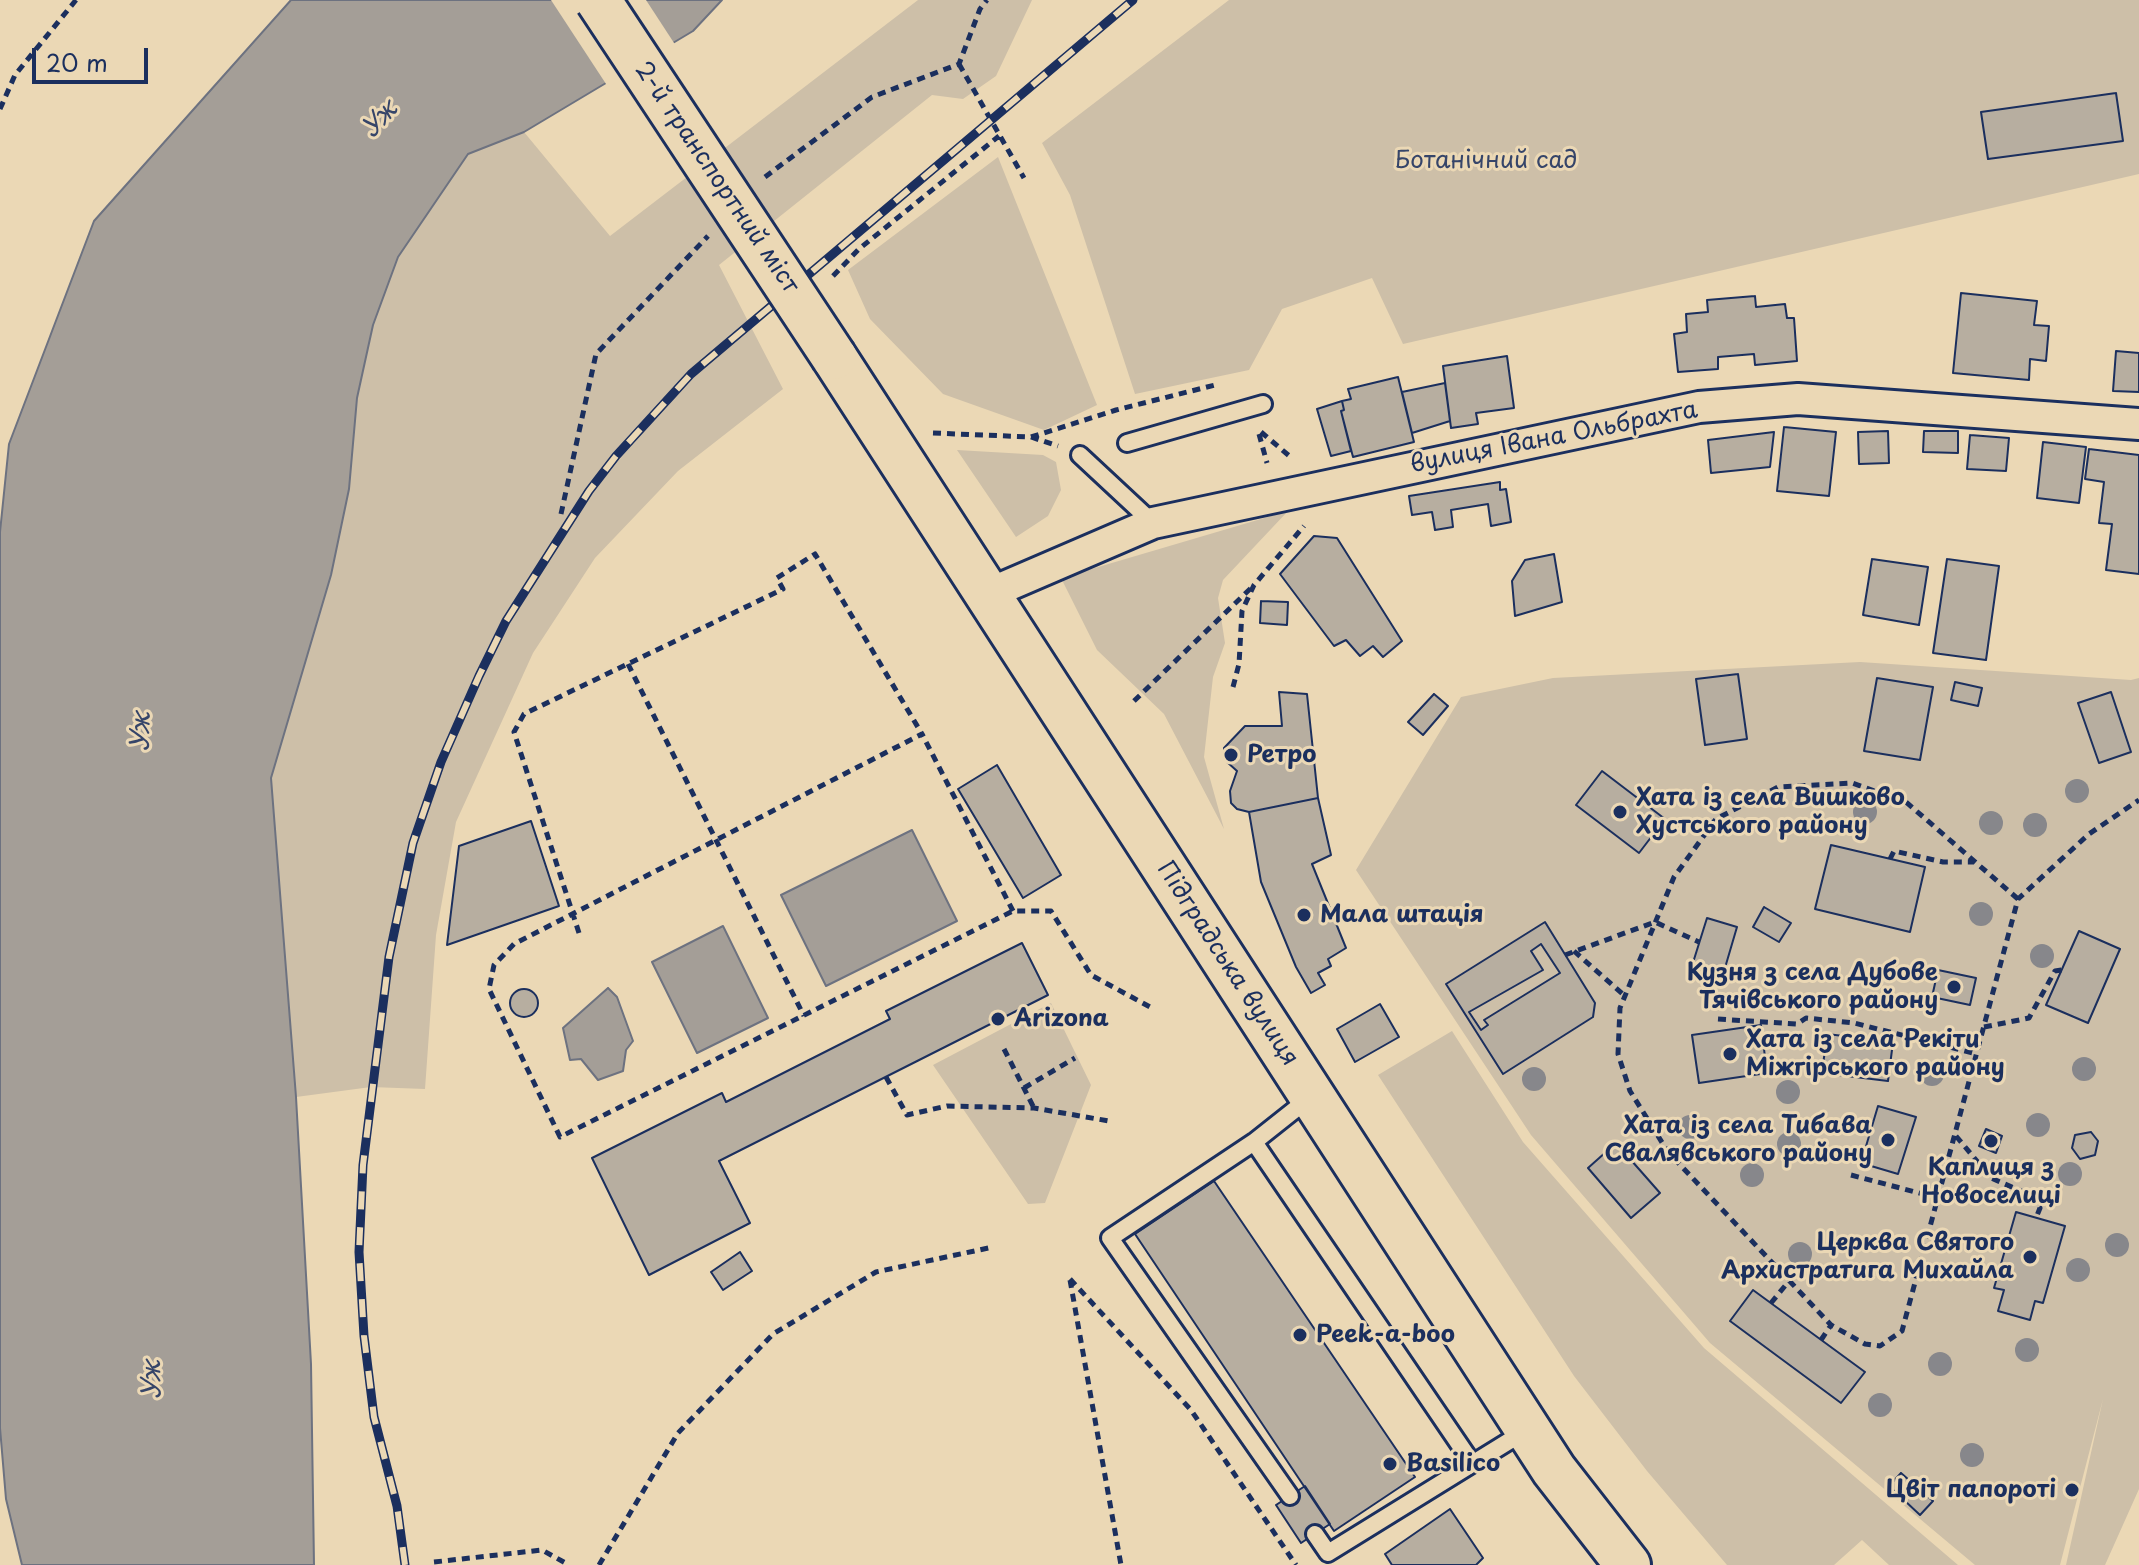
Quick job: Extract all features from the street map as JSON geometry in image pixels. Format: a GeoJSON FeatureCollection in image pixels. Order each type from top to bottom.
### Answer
{"type":"FeatureCollection","features":[{"type":"Feature","properties":{"kind":"main road","name":"2-й транспортний міст"},"geometry":{"type":"LineString","coordinates":[[598,0],[834,357]]}},
{"type":"Feature","properties":{"kind":"main road","name":"Підградська вулиця"},"geometry":{"type":"LineString","coordinates":[[834,357],[1554,1470],[1628,1565]]}},
{"type":"Feature","properties":{"kind":"street","name":"вулиця Івана Ольбрахта"},"geometry":{"type":"LineString","coordinates":[[988,594],[1153,523],[1312,475],[1699,407],[1798,399],[2139,424]]}},
{"type":"Feature","properties":{"kind":"lane"},"geometry":{"type":"LineString","coordinates":[[1127,443],[1263,404]]}},
{"type":"Feature","properties":{"kind":"lane"},"geometry":{"type":"LineString","coordinates":[[1080,455],[1153,523]]}},
{"type":"Feature","properties":{"kind":"lane"},"geometry":{"type":"LineString","coordinates":[[1290,1496],[1110,1238],[1254,1142],[1313,1095]]}},
{"type":"Feature","properties":{"kind":"lane"},"geometry":{"type":"LineString","coordinates":[[1254,1142],[1472,1463]]}},
{"type":"Feature","properties":{"kind":"lane"},"geometry":{"type":"LineString","coordinates":[[1315,1534],[1328,1553],[1528,1429]]}},
{"type":"Feature","properties":{"kind":"path"},"geometry":{"type":"LineString","coordinates":[[0,109],[15,75],[76,0]]}},
{"type":"Feature","properties":{"kind":"path"},"geometry":{"type":"LineString","coordinates":[[959,64],[1024,178]]}},
{"type":"Feature","properties":{"kind":"path"},"geometry":{"type":"LineString","coordinates":[[840,288],[832,274],[999,136]]}},
{"type":"Feature","properties":{"kind":"path"},"geometry":{"type":"LineString","coordinates":[[1134,701],[1254,585],[1294,541],[1314,512],[1312,475],[1258,430]]}},
{"type":"Feature","properties":{"kind":"path"},"geometry":{"type":"LineString","coordinates":[[920,433],[1031,437],[1080,455]]}},
{"type":"Feature","properties":{"kind":"path"},"geometry":{"type":"LineString","coordinates":[[579,933],[514,732],[524,714],[783,589],[777,578],[815,554],[922,734],[1013,911]]}},
{"type":"Feature","properties":{"kind":"path"},"geometry":{"type":"LineString","coordinates":[[1233,687],[1242,611],[1254,585]]}},
{"type":"Feature","properties":{"kind":"path"},"geometry":{"type":"LineString","coordinates":[[628,664],[804,1016]]}},
{"type":"Feature","properties":{"kind":"path"},"geometry":{"type":"LineString","coordinates":[[922,734],[503,952],[494,965],[489,989],[560,1137],[1013,911],[1051,911],[1091,975],[1150,1007]]}},
{"type":"Feature","properties":{"kind":"path"},"geometry":{"type":"LineString","coordinates":[[2018,899],[1906,802],[1852,783],[1778,787],[1716,819],[1674,877],[1620,1008],[1618,1054],[1630,1091],[1668,1152],[1831,1325],[1865,1344],[1880,1346],[1902,1331],[2018,899],[2089,834],[2139,800]]}},
{"type":"Feature","properties":{"kind":"path"},"geometry":{"type":"LineString","coordinates":[[1890,859],[1894,851],[1943,862],[1975,862]]}},
{"type":"Feature","properties":{"kind":"path"},"geometry":{"type":"LineString","coordinates":[[1565,955],[1655,922],[1699,942]]}},
{"type":"Feature","properties":{"kind":"path"},"geometry":{"type":"LineString","coordinates":[[1574,951],[1625,996]]}},
{"type":"Feature","properties":{"kind":"path"},"geometry":{"type":"LineString","coordinates":[[1984,1027],[2029,1018],[2055,971],[2062,970]]}},
{"type":"Feature","properties":{"kind":"path"},"geometry":{"type":"LineString","coordinates":[[1718,1019],[1797,1024],[1806,1018],[1854,1023],[1977,1054]]}},
{"type":"Feature","properties":{"kind":"path"},"geometry":{"type":"LineString","coordinates":[[1004,1049],[1034,1108]]}},
{"type":"Feature","properties":{"kind":"path"},"geometry":{"type":"LineString","coordinates":[[1024,1088],[1075,1058]]}},
{"type":"Feature","properties":{"kind":"path"},"geometry":{"type":"LineString","coordinates":[[886,1077],[907,1115],[947,1106],[1034,1108],[1109,1121]]}},
{"type":"Feature","properties":{"kind":"path"},"geometry":{"type":"LineString","coordinates":[[1955,1135],[1991,1178],[2028,1194],[2040,1208],[2036,1218]]}},
{"type":"Feature","properties":{"kind":"path"},"geometry":{"type":"LineString","coordinates":[[1851,1175],[1938,1198]]}},
{"type":"Feature","properties":{"kind":"path"},"geometry":{"type":"LineString","coordinates":[[599,1565],[678,1433],[773,1334],[876,1272],[993,1247]]}},
{"type":"Feature","properties":{"kind":"path"},"geometry":{"type":"LineString","coordinates":[[1121,1565],[1070,1279],[1191,1410],[1296,1565]]}},
{"type":"Feature","properties":{"kind":"path"},"geometry":{"type":"LineString","coordinates":[[1771,1303],[1789,1281]]}},
{"type":"Feature","properties":{"kind":"path"},"geometry":{"type":"LineString","coordinates":[[1821,1340],[1831,1325]]}},
{"type":"Feature","properties":{"kind":"path"},"geometry":{"type":"LineString","coordinates":[[434,1562],[542,1550],[569,1565]]}},
{"type":"Feature","properties":{"kind":"green space"},"geometry":{"type":"Polygon","coordinates":[[[918,0],[1032,0],[996,76],[963,99],[932,95],[719,265],[783,389],[678,471],[595,558],[533,653],[456,822],[436,935],[425,1089],[371,1087],[296,1097],[271,778],[331,575],[349,489],[357,398],[373,325],[398,257],[468,154],[524,132],[610,236],[918,0]]]}},
{"type":"Feature","properties":{"kind":"green space","name":"Ботанічний сад"},"geometry":{"type":"Polygon","coordinates":[[[1229,0],[2139,0],[2139,174],[1403,344],[1372,278],[1282,309],[1249,370],[1135,394],[1070,195],[1042,143],[1229,0]]]}},
{"type":"Feature","properties":{"kind":"green space"},"geometry":{"type":"Polygon","coordinates":[[[998,157],[1097,405],[1044,430],[943,394],[870,319],[848,270],[998,157]]]}},
{"type":"Feature","properties":{"kind":"green space"},"geometry":{"type":"Polygon","coordinates":[[[957,450],[1043,455],[1056,462],[1061,490],[1048,516],[1016,537],[957,450]]]}},
{"type":"Feature","properties":{"kind":"green space"},"geometry":{"type":"Polygon","coordinates":[[[1288,511],[1223,580],[1218,598],[1225,643],[1213,677],[1204,757],[1224,829],[1164,714],[1097,650],[1061,578],[1288,511]]]}},
{"type":"Feature","properties":{"kind":"green space"},"geometry":{"type":"Polygon","coordinates":[[[1860,662],[2131,680],[2139,678],[2139,1489],[2105,1565],[2066,1565],[2103,1399],[2060,1565],[1975,1565],[1710,1343],[1531,1135],[1356,870],[1461,697],[1553,678],[1860,662]]]}},
{"type":"Feature","properties":{"kind":"green space"},"geometry":{"type":"Polygon","coordinates":[[[1051,1003],[1091,1085],[1045,1203],[1028,1204],[933,1065],[1051,1003]]]}},
{"type":"Feature","properties":{"kind":"green space"},"geometry":{"type":"Polygon","coordinates":[[[1452,1031],[1523,1142],[1704,1348],[1958,1565],[1889,1565],[1862,1540],[1834,1565],[1727,1565],[1647,1471],[1574,1376],[1378,1075],[1452,1031]]]}},
{"type":"Feature","properties":{"kind":"water","name":"Уж"},"geometry":{"type":"Polygon","coordinates":[[[291,0],[722,0],[693,31],[524,132],[468,154],[398,257],[373,325],[357,398],[349,489],[331,575],[271,778],[296,1097],[311,1364],[314,1565],[22,1565],[6,1499],[0,1428],[0,532],[9,444],[94,221],[291,0]]]}},
{"type":"Feature","properties":{"kind":"water"},"geometry":{"type":"Polygon","coordinates":[[[912,830],[957,921],[826,986],[781,895],[912,830]]]}},
{"type":"Feature","properties":{"kind":"water"},"geometry":{"type":"Polygon","coordinates":[[[723,926],[768,1018],[697,1053],[652,962],[723,926]]]}},
{"type":"Feature","properties":{"kind":"water"},"geometry":{"type":"Polygon","coordinates":[[[608,988],[617,997],[633,1041],[626,1050],[623,1071],[598,1080],[581,1059],[570,1060],[563,1028],[608,988]]]}},
{"type":"Feature","properties":{"kind":"pier"},"geometry":{"type":"Polygon","coordinates":[[[551,0],[646,0],[676,46],[608,87],[551,0]]]}},
{"type":"Feature","properties":{"kind":"building"},"geometry":{"type":"Polygon","coordinates":[[[2116,93],[2123,141],[1988,159],[1981,112],[2116,93]]]}},
{"type":"Feature","properties":{"kind":"building"},"geometry":{"type":"Polygon","coordinates":[[[1961,293],[2037,301],[2034,325],[2049,326],[2046,361],[2030,359],[2029,380],[1953,373],[1961,293]]]}},
{"type":"Feature","properties":{"kind":"building"},"geometry":{"type":"Polygon","coordinates":[[[1755,296],[1756,307],[1785,304],[1787,318],[1794,318],[1797,361],[1755,365],[1754,354],[1718,357],[1718,369],[1678,372],[1674,334],[1687,332],[1686,314],[1708,312],[1707,300],[1755,296]]]}},
{"type":"Feature","properties":{"kind":"building"},"geometry":{"type":"Polygon","coordinates":[[[2116,351],[2139,353],[2139,392],[2113,391],[2116,351]]]}},
{"type":"Feature","properties":{"kind":"building"},"geometry":{"type":"Polygon","coordinates":[[[1507,356],[1514,408],[1476,413],[1478,424],[1451,428],[1443,366],[1507,356]]]}},
{"type":"Feature","properties":{"kind":"building"},"geometry":{"type":"Polygon","coordinates":[[[1398,377],[1414,442],[1353,457],[1341,411],[1344,410],[1342,401],[1351,399],[1348,389],[1398,377]]]}},
{"type":"Feature","properties":{"kind":"building"},"geometry":{"type":"Polygon","coordinates":[[[1445,383],[1450,421],[1412,433],[1402,392],[1445,383]]]}},
{"type":"Feature","properties":{"kind":"building"},"geometry":{"type":"Polygon","coordinates":[[[1342,401],[1344,410],[1341,411],[1351,451],[1331,456],[1317,409],[1342,401]]]}},
{"type":"Feature","properties":{"kind":"building"},"geometry":{"type":"Polygon","coordinates":[[[1784,427],[1836,432],[1829,496],[1777,491],[1784,427]]]}},
{"type":"Feature","properties":{"kind":"building"},"geometry":{"type":"Polygon","coordinates":[[[1888,431],[1889,463],[1859,464],[1858,432],[1888,431]]]}},
{"type":"Feature","properties":{"kind":"building"},"geometry":{"type":"Polygon","coordinates":[[[1924,431],[1958,431],[1958,453],[1923,452],[1924,431]]]}},
{"type":"Feature","properties":{"kind":"building"},"geometry":{"type":"Polygon","coordinates":[[[1774,432],[1770,467],[1711,473],[1708,440],[1774,432]]]}},
{"type":"Feature","properties":{"kind":"building"},"geometry":{"type":"Polygon","coordinates":[[[1970,435],[2009,438],[2006,471],[1967,469],[1970,435]]]}},
{"type":"Feature","properties":{"kind":"building"},"geometry":{"type":"Polygon","coordinates":[[[2043,442],[2086,447],[2079,503],[2037,498],[2043,442]]]}},
{"type":"Feature","properties":{"kind":"building"},"geometry":{"type":"Polygon","coordinates":[[[2089,449],[2139,455],[2139,574],[2106,570],[2112,524],[2099,523],[2104,482],[2085,479],[2089,449]]]}},
{"type":"Feature","properties":{"kind":"building"},"geometry":{"type":"Polygon","coordinates":[[[1500,482],[1500,490],[1506,489],[1511,522],[1491,526],[1488,504],[1451,510],[1453,527],[1435,530],[1432,512],[1412,515],[1409,496],[1500,482]]]}},
{"type":"Feature","properties":{"kind":"building"},"geometry":{"type":"Polygon","coordinates":[[[1314,536],[1337,538],[1402,641],[1383,657],[1373,646],[1360,656],[1346,640],[1334,646],[1280,574],[1314,536]]]}},
{"type":"Feature","properties":{"kind":"building"},"geometry":{"type":"Polygon","coordinates":[[[1554,554],[1562,602],[1515,616],[1512,581],[1525,560],[1554,554]]]}},
{"type":"Feature","properties":{"kind":"building"},"geometry":{"type":"Polygon","coordinates":[[[1872,559],[1928,567],[1919,625],[1863,615],[1872,559]]]}},
{"type":"Feature","properties":{"kind":"building"},"geometry":{"type":"Polygon","coordinates":[[[1947,559],[1999,566],[1986,660],[1933,653],[1947,559]]]}},
{"type":"Feature","properties":{"kind":"building"},"geometry":{"type":"Polygon","coordinates":[[[1261,601],[1288,602],[1287,625],[1260,623],[1261,601]]]}},
{"type":"Feature","properties":{"kind":"building"},"geometry":{"type":"Polygon","coordinates":[[[1738,674],[1747,739],[1705,745],[1696,679],[1738,674]]]}},
{"type":"Feature","properties":{"kind":"building"},"geometry":{"type":"Polygon","coordinates":[[[1877,678],[1933,687],[1920,760],[1864,751],[1877,678]]]}},
{"type":"Feature","properties":{"kind":"building"},"geometry":{"type":"Polygon","coordinates":[[[1955,682],[1982,688],[1978,706],[1951,700],[1955,682]]]}},
{"type":"Feature","properties":{"kind":"building"},"geometry":{"type":"Polygon","coordinates":[[[1279,692],[1307,694],[1318,798],[1249,812],[1237,809],[1231,803],[1230,791],[1237,771],[1227,762],[1224,748],[1245,726],[1282,726],[1279,692]]]}},
{"type":"Feature","properties":{"kind":"building"},"geometry":{"type":"Polygon","coordinates":[[[2111,692],[2131,752],[2099,763],[2078,703],[2111,692]]]}},
{"type":"Feature","properties":{"kind":"building"},"geometry":{"type":"Polygon","coordinates":[[[1434,694],[1448,706],[1423,735],[1408,722],[1434,694]]]}},
{"type":"Feature","properties":{"kind":"building"},"geometry":{"type":"Polygon","coordinates":[[[997,765],[1061,875],[1023,898],[958,789],[997,765]]]}},
{"type":"Feature","properties":{"kind":"building","name":"Хата із села Вишково Хустського району"},"geometry":{"type":"Polygon","coordinates":[[[1602,771],[1665,819],[1639,853],[1576,805],[1602,771]]]}},
{"type":"Feature","properties":{"kind":"building","name":"Мала штація"},"geometry":{"type":"Polygon","coordinates":[[[1318,798],[1331,855],[1312,864],[1346,948],[1328,959],[1331,966],[1318,973],[1325,985],[1311,993],[1296,967],[1261,882],[1249,812],[1318,798]]]}},
{"type":"Feature","properties":{"kind":"building"},"geometry":{"type":"Polygon","coordinates":[[[531,821],[559,906],[447,945],[459,846],[531,821]]]}},
{"type":"Feature","properties":{"kind":"building"},"geometry":{"type":"Polygon","coordinates":[[[1831,845],[1925,867],[1910,932],[1815,909],[1831,845]]]}},
{"type":"Feature","properties":{"kind":"building"},"geometry":{"type":"Polygon","coordinates":[[[1764,907],[1791,923],[1779,942],[1753,927],[1764,907]]]}},
{"type":"Feature","properties":{"kind":"building"},"geometry":{"type":"Polygon","coordinates":[[[1707,918],[1737,927],[1722,978],[1691,969],[1707,918]]]}},
{"type":"Feature","properties":{"kind":"building"},"geometry":{"type":"Polygon","coordinates":[[[1545,922],[1595,1003],[1593,1017],[1503,1074],[1446,984],[1545,922]],[[1541,944],[1531,951],[1543,970],[1469,1012],[1481,1030],[1488,1025],[1484,1020],[1560,973],[1541,944]]]}},
{"type":"Feature","properties":{"kind":"building"},"geometry":{"type":"Polygon","coordinates":[[[2079,931],[2120,949],[2088,1023],[2046,1005],[2079,931]]]}},
{"type":"Feature","properties":{"kind":"building"},"geometry":{"type":"Polygon","coordinates":[[[1022,943],[1048,995],[719,1161],[750,1223],[649,1275],[592,1158],[722,1093],[726,1102],[890,1019],[886,1011],[1022,943]]]}},
{"type":"Feature","properties":{"kind":"building","name":"Кузня з села Дубове Тячівського району"},"geometry":{"type":"Polygon","coordinates":[[[1938,970],[1976,978],[1970,1005],[1932,997],[1938,970]]]}},
{"type":"Feature","properties":{"kind":"building"},"geometry":{"type":"Polygon","coordinates":[[[524,989],[534,993],[538,1003],[534,1013],[524,1017],[514,1013],[510,1003],[514,993],[524,989]]]}},
{"type":"Feature","properties":{"kind":"building"},"geometry":{"type":"Polygon","coordinates":[[[1380,1004],[1399,1037],[1355,1062],[1337,1029],[1380,1004]]]}},
{"type":"Feature","properties":{"kind":"building","name":"Хата із села Рекіти Міжгірського району"},"geometry":{"type":"Polygon","coordinates":[[[1761,1025],[1767,1073],[1699,1083],[1692,1035],[1761,1025]]]}},
{"type":"Feature","properties":{"kind":"building"},"geometry":{"type":"Polygon","coordinates":[[[1827,1034],[1893,1042],[1888,1081],[1822,1073],[1827,1034]]]}},
{"type":"Feature","properties":{"kind":"building","name":"Хата із села Тибава Свалявського району"},"geometry":{"type":"Polygon","coordinates":[[[1878,1106],[1916,1117],[1898,1174],[1861,1163],[1878,1106]]]}},
{"type":"Feature","properties":{"kind":"building","name":"Каплиця з Новоселиці"},"geometry":{"type":"Polygon","coordinates":[[[1986,1129],[2002,1136],[1996,1153],[1979,1146],[1986,1129]]]}},
{"type":"Feature","properties":{"kind":"building"},"geometry":{"type":"Polygon","coordinates":[[[2091,1132],[2098,1141],[2095,1155],[2080,1159],[2072,1148],[2075,1135],[2091,1132]]]}},
{"type":"Feature","properties":{"kind":"building"},"geometry":{"type":"Polygon","coordinates":[[[1616,1143],[1660,1193],[1631,1218],[1588,1168],[1616,1143]]]}},
{"type":"Feature","properties":{"kind":"building"},"geometry":{"type":"Polygon","coordinates":[[[1214,1181],[1415,1477],[1334,1531],[1135,1234],[1214,1181]]]}},
{"type":"Feature","properties":{"kind":"building","name":"Церква Святого Архистратига Михайла"},"geometry":{"type":"Polygon","coordinates":[[[2016,1212],[2065,1226],[2043,1303],[2035,1301],[2030,1320],[1998,1311],[2004,1290],[1994,1288],[2016,1212]]]}},
{"type":"Feature","properties":{"kind":"building"},"geometry":{"type":"Polygon","coordinates":[[[740,1252],[752,1271],[723,1290],[711,1272],[740,1252]]]}},
{"type":"Feature","properties":{"kind":"building"},"geometry":{"type":"Polygon","coordinates":[[[1753,1290],[1865,1372],[1841,1403],[1730,1321],[1753,1290]]]}},
{"type":"Feature","properties":{"kind":"building"},"geometry":{"type":"Polygon","coordinates":[[[1901,1473],[1933,1501],[1920,1515],[1889,1486],[1901,1473]]]}},
{"type":"Feature","properties":{"kind":"building"},"geometry":{"type":"Polygon","coordinates":[[[1305,1486],[1330,1524],[1301,1543],[1276,1505],[1305,1486]]]}},
{"type":"Feature","properties":{"kind":"building"},"geometry":{"type":"Polygon","coordinates":[[[1450,1509],[1483,1558],[1476,1565],[1392,1565],[1385,1554],[1450,1509]]]}},
{"type":"Feature","properties":{"kind":"railway"},"geometry":{"type":"LineString","coordinates":[[405,1565],[397,1506],[374,1417],[364,1336],[359,1252],[363,1165],[389,957],[413,843],[441,762],[479,676],[506,621],[589,491],[616,456],[691,374],[1133,0]]}},
{"type":"Feature","properties":{"kind":"place","name":"Ретро"},"geometry":{"type":"Point","coordinates":[1231,755]}},
{"type":"Feature","properties":{"kind":"place","name":"Хата із села Вишково Хустського району"},"geometry":{"type":"Point","coordinates":[1620,812]}},
{"type":"Feature","properties":{"kind":"place","name":"Мала штація"},"geometry":{"type":"Point","coordinates":[1304,915]}},
{"type":"Feature","properties":{"kind":"place","name":"Кузня з села Дубове Тячівського району"},"geometry":{"type":"Point","coordinates":[1954,987]}},
{"type":"Feature","properties":{"kind":"place","name":"Arizona"},"geometry":{"type":"Point","coordinates":[998,1019]}},
{"type":"Feature","properties":{"kind":"place","name":"Хата із села Рекіти Міжгірського району"},"geometry":{"type":"Point","coordinates":[1730,1054]}},
{"type":"Feature","properties":{"kind":"place","name":"Хата із села Тибава Свалявського району"},"geometry":{"type":"Point","coordinates":[1888,1140]}},
{"type":"Feature","properties":{"kind":"place","name":"Каплиця з Новоселиці"},"geometry":{"type":"Point","coordinates":[1991,1141]}},
{"type":"Feature","properties":{"kind":"place","name":"Церква Святого Архистратига Михайла"},"geometry":{"type":"Point","coordinates":[2030,1257]}},
{"type":"Feature","properties":{"kind":"place","name":"Peek-a-boo"},"geometry":{"type":"Point","coordinates":[1300,1335]}},
{"type":"Feature","properties":{"kind":"place","name":"Basilico"},"geometry":{"type":"Point","coordinates":[1390,1464]}},
{"type":"Feature","properties":{"kind":"place","name":"Цвіт папороті"},"geometry":{"type":"Point","coordinates":[2072,1490]}}]}
